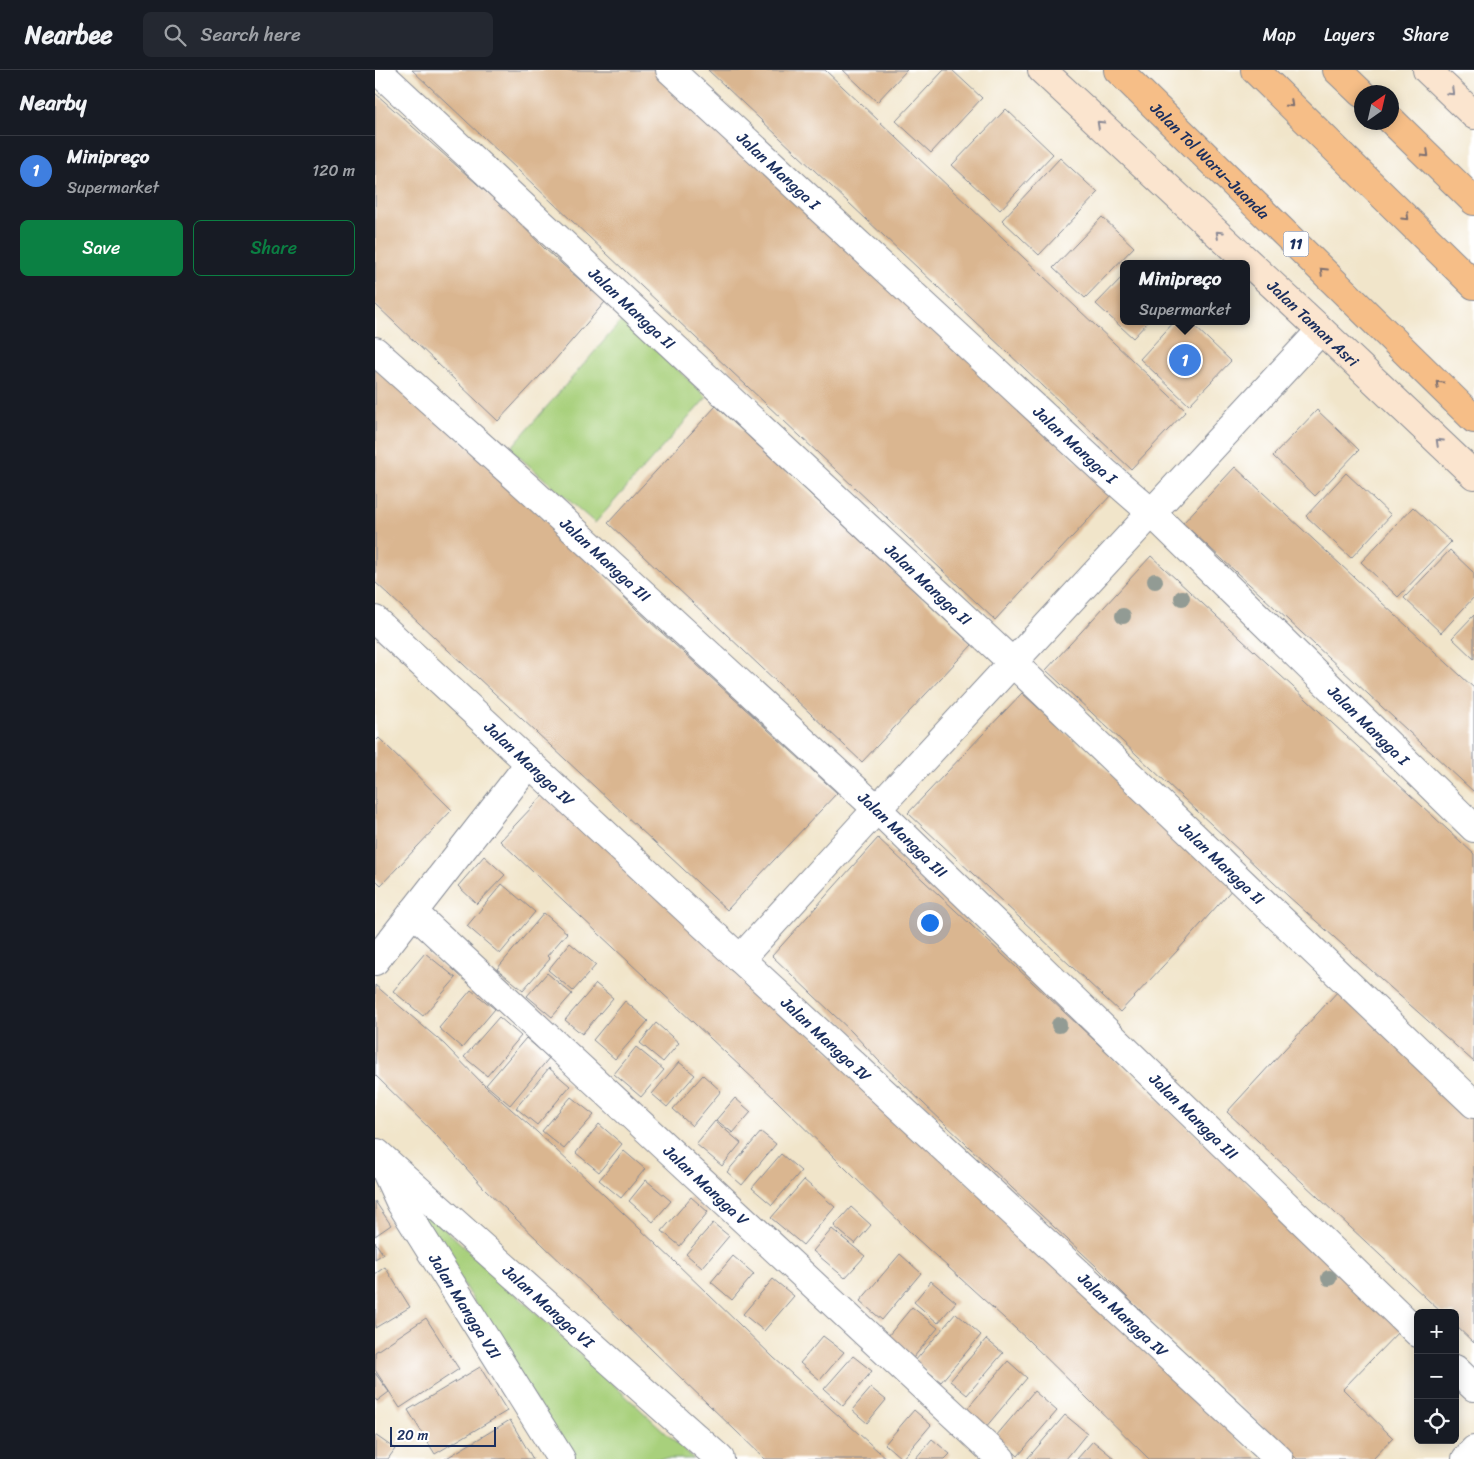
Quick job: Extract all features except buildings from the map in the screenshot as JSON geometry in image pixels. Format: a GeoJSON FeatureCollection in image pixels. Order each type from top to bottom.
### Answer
{"type":"FeatureCollection","features":[{"type":"Feature","properties":{"kind":"highway","name":"Jalan Tol Waru–Juanda"},"geometry":{"type":"LineString","coordinates":[[1117,70],[1474,418]]}},
{"type":"Feature","properties":{"kind":"highway"},"geometry":{"type":"LineString","coordinates":[[1255,70],[1474,285]]}},
{"type":"Feature","properties":{"kind":"highway"},"geometry":{"type":"LineString","coordinates":[[1337,70],[1354,86]]}},
{"type":"Feature","properties":{"kind":"highway"},"geometry":{"type":"LineString","coordinates":[[1399,128],[1474,201]]}},
{"type":"Feature","properties":{"kind":"main road","name":"Jalan Taman Asri"},"geometry":{"type":"LineString","coordinates":[[1042,70],[1246,260]]}},
{"type":"Feature","properties":{"kind":"main road"},"geometry":{"type":"LineString","coordinates":[[1427,70],[1474,115]]}},
{"type":"Feature","properties":{"kind":"main road","name":"Jalan Taman Asri"},"geometry":{"type":"LineString","coordinates":[[1250,264],[1474,475]]}},
{"type":"Feature","properties":{"kind":"street","name":"Jalan Mangga II"},"geometry":{"type":"LineString","coordinates":[[377,70],[1013,663],[1474,1104]]}},
{"type":"Feature","properties":{"kind":"street","name":"Jalan Mangga I"},"geometry":{"type":"LineString","coordinates":[[670,70],[1204,562],[1474,828]]}},
{"type":"Feature","properties":{"kind":"street"},"geometry":{"type":"LineString","coordinates":[[741,959],[877,809],[1321,330]]}},
{"type":"Feature","properties":{"kind":"street","name":"Jalan Mangga III"},"geometry":{"type":"LineString","coordinates":[[375,351],[535,494],[877,809],[1414,1329]]}},
{"type":"Feature","properties":{"kind":"street","name":"Jalan Mangga IV"},"geometry":{"type":"LineString","coordinates":[[375,620],[1279,1459]]}},
{"type":"Feature","properties":{"kind":"street"},"geometry":{"type":"LineString","coordinates":[[375,961],[529,764]]}},
{"type":"Feature","properties":{"kind":"street","name":"Jalan Mangga V"},"geometry":{"type":"LineString","coordinates":[[413,912],[1001,1459]]}},
{"type":"Feature","properties":{"kind":"street","name":"Jalan Mangga VII"},"geometry":{"type":"LineString","coordinates":[[376,1151],[400,1202],[561,1459]]}},
{"type":"Feature","properties":{"kind":"street","name":"Jalan Mangga VI"},"geometry":{"type":"LineString","coordinates":[[376,1151],[720,1459]]}},
{"type":"Feature","properties":{"kind":"street"},"geometry":{"type":"LineString","coordinates":[[1459,1373],[1474,1388]]}},
{"type":"Feature","properties":{"kind":"street"},"geometry":{"type":"LineString","coordinates":[[1466,1459],[1474,1450]]}},
{"type":"Feature","properties":{"kind":"green space"},"geometry":{"type":"Polygon","coordinates":[[[623,319],[707,397],[595,523],[510,449],[623,319]]]}},
{"type":"Feature","properties":{"kind":"green space"},"geometry":{"type":"Polygon","coordinates":[[[407,1194],[694,1459],[572,1459],[407,1194]]]}},
{"type":"Feature","properties":{"kind":"place","name":"Minipreço"},"geometry":{"type":"Point","coordinates":[1185,360]}}]}
